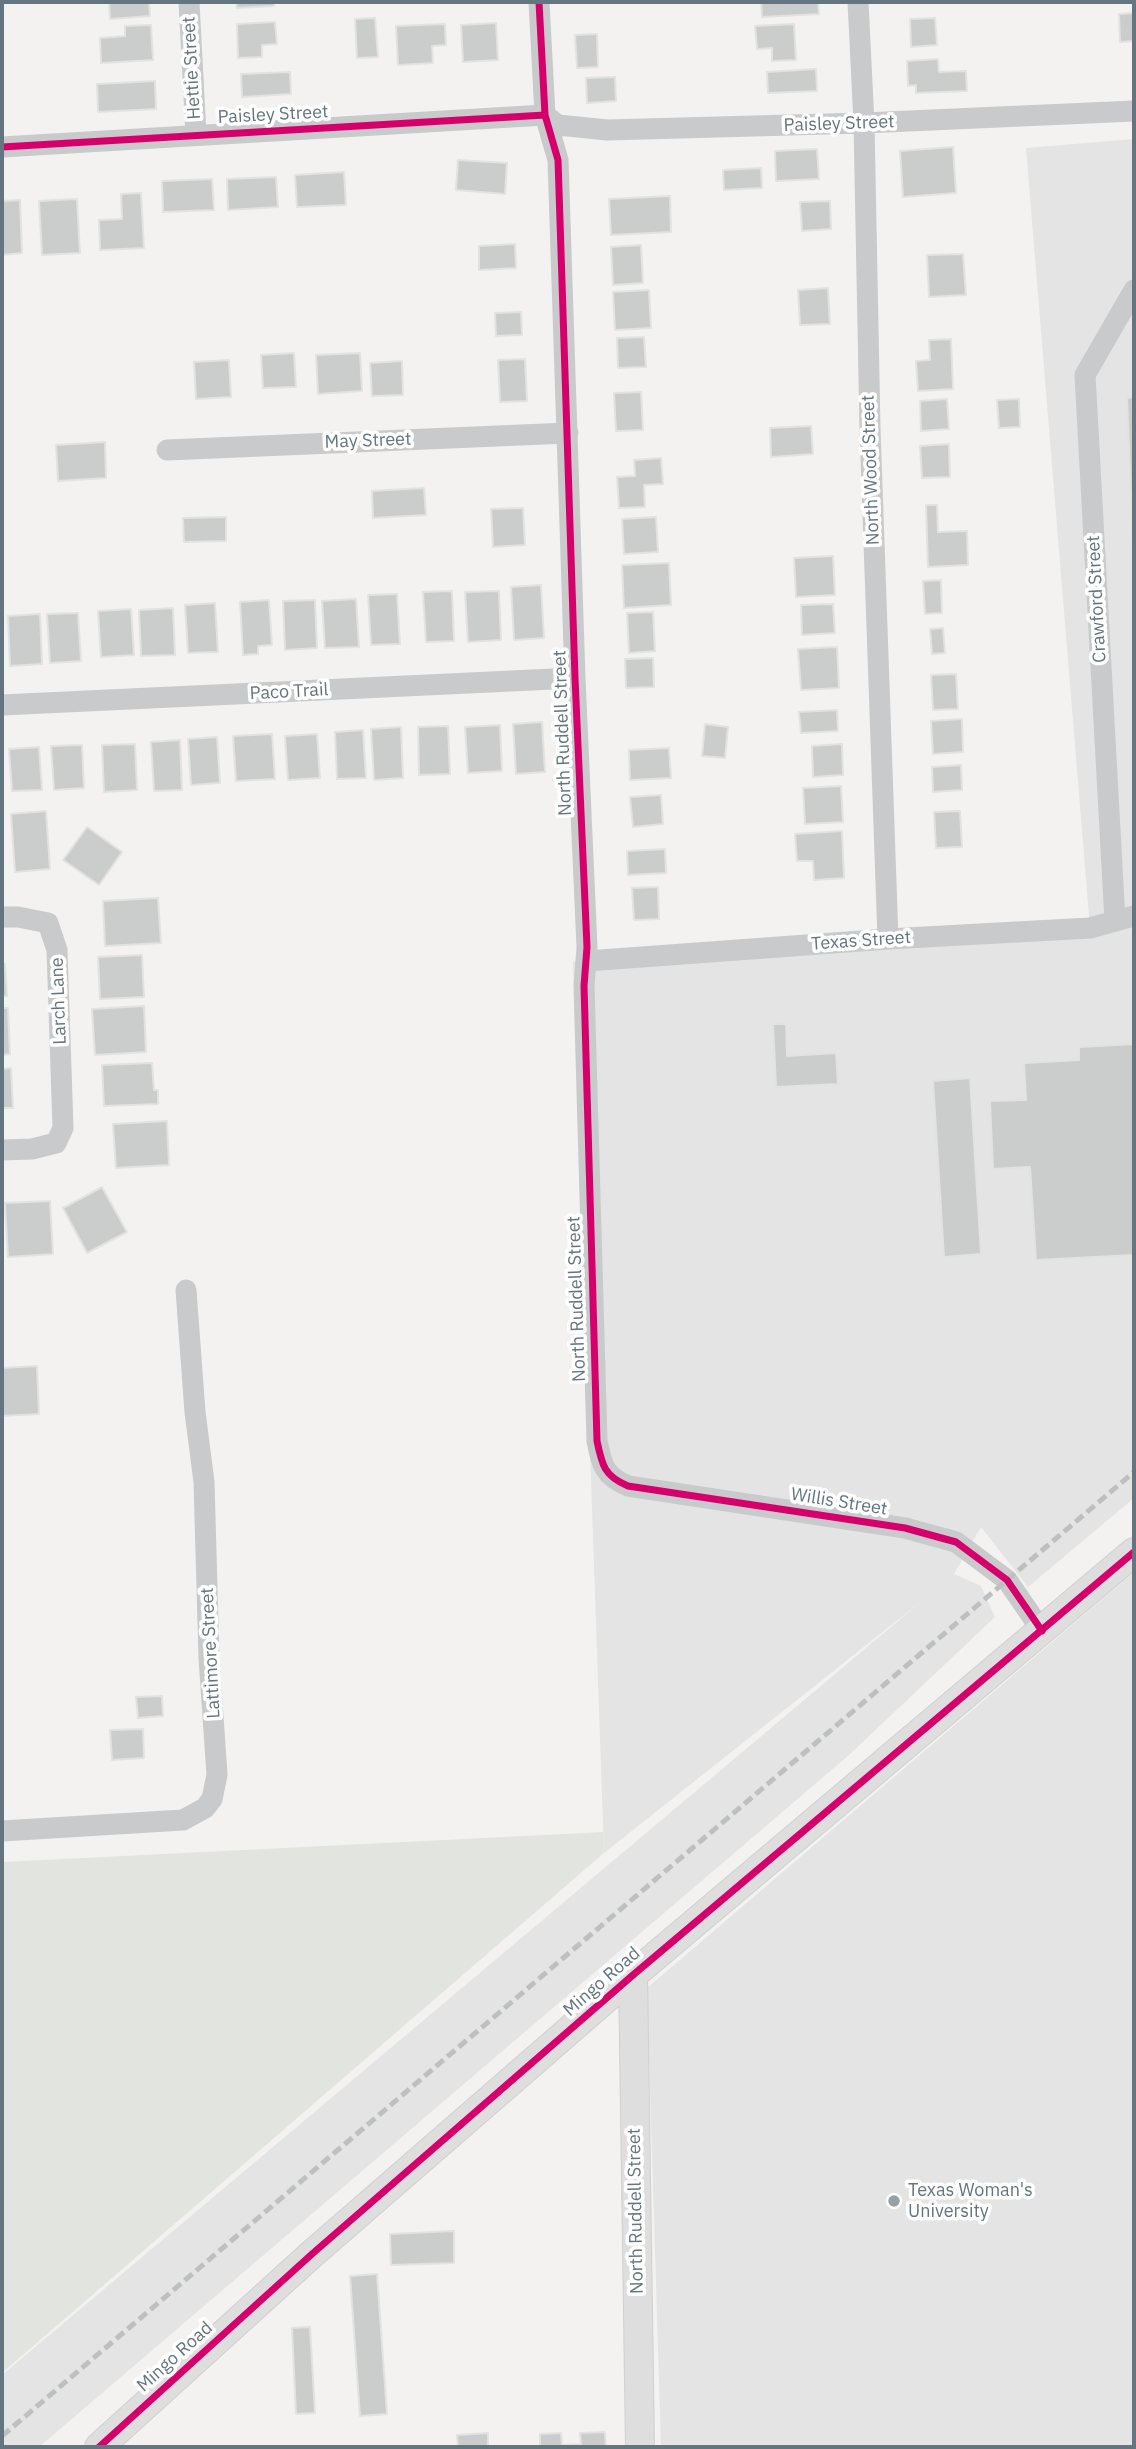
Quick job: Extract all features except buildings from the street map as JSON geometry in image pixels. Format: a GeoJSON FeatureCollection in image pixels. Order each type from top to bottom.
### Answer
{"type":"FeatureCollection","features":[{"type":"Feature","properties":{"kind":"street","name":"Hettie Street"},"geometry":{"type":"LineString","coordinates":[[189,2],[195,135]]}},
{"type":"Feature","properties":{"kind":"street","name":"North Ruddell Street"},"geometry":{"type":"LineString","coordinates":[[539,2],[545,115],[558,160],[587,961],[584,986],[597,1441],[601,1464]]}},
{"type":"Feature","properties":{"kind":"street","name":"North Wood Street"},"geometry":{"type":"LineString","coordinates":[[858,2],[864,123],[870,429],[888,939]]}},
{"type":"Feature","properties":{"kind":"street","name":"Paisley Street"},"geometry":{"type":"LineString","coordinates":[[2,147],[545,115],[558,125],[607,130],[864,123],[1134,111]]}},
{"type":"Feature","properties":{"kind":"street","name":"Crawford Street"},"geometry":{"type":"LineString","coordinates":[[1124,919],[1085,375],[1134,290]]}},
{"type":"Feature","properties":{"kind":"street","name":"May Street"},"geometry":{"type":"LineString","coordinates":[[167,450],[568,433]]}},
{"type":"Feature","properties":{"kind":"street","name":"Paco Trail"},"geometry":{"type":"LineString","coordinates":[[2,705],[575,678]]}},
{"type":"Feature","properties":{"kind":"street","name":"Larch Lane"},"geometry":{"type":"LineString","coordinates":[[2,917],[48,923],[58,950],[63,1128],[55,1143],[32,1149],[2,1150]]}},
{"type":"Feature","properties":{"kind":"street","name":"Texas Street"},"geometry":{"type":"LineString","coordinates":[[587,961],[888,939],[1090,928],[1124,919]]}},
{"type":"Feature","properties":{"kind":"street","name":"Lattimore Street"},"geometry":{"type":"LineString","coordinates":[[2,1831],[183,1819],[205,1808],[212,1799],[217,1775],[209,1658],[204,1482],[195,1412],[186,1290]]}},
{"type":"Feature","properties":{"kind":"street","name":"Willis Street"},"geometry":{"type":"LineString","coordinates":[[601,1464],[614,1480],[628,1486],[905,1528],[956,1542],[1007,1580],[1042,1631]]}},
{"type":"Feature","properties":{"kind":"street","name":"Mingo Road"},"geometry":{"type":"LineString","coordinates":[[99,2447],[312,2254],[633,1975],[1134,1552]]}},
{"type":"Feature","properties":{"kind":"street","name":"North Ruddell Street"},"geometry":{"type":"LineString","coordinates":[[633,1975],[640,2447]]}},
{"type":"Feature","properties":{"kind":"shaded area"},"geometry":{"type":"Polygon","coordinates":[[[1134,139],[1134,1498],[1028,1587],[981,1527],[954,1574],[981,1586],[995,1617],[849,1755],[39,2447],[2,2447],[2,2375],[923,1600],[604,1853],[573,962],[888,939],[1090,928],[1026,148],[1134,139]]]}},
{"type":"Feature","properties":{"kind":"shaded area","name":"Texas Woman's University"},"geometry":{"type":"Polygon","coordinates":[[[1134,1572],[1134,2447],[661,2447],[647,1988],[1134,1572]]]}},
{"type":"Feature","properties":{"kind":"shaded area"},"geometry":{"type":"Polygon","coordinates":[[[603,1832],[604,1853],[2,2373],[2,1862],[603,1832]]]}},
{"type":"Feature","properties":{"kind":"railway"},"geometry":{"type":"LineString","coordinates":[[2,2436],[1134,1472]]}},
{"type":"Feature","properties":{"kind":"cycle path"},"geometry":{"type":"LineString","coordinates":[[539,2],[545,115],[558,160],[587,947],[584,986],[597,1441],[601,1457],[609,1474],[628,1486],[905,1528],[956,1542],[1007,1580],[1042,1631]]}},
{"type":"Feature","properties":{"kind":"cycle path"},"geometry":{"type":"LineString","coordinates":[[2,147],[545,115]]}},
{"type":"Feature","properties":{"kind":"cycle path"},"geometry":{"type":"LineString","coordinates":[[99,2447],[312,2254],[633,1975],[1134,1552]]}},
{"type":"Feature","properties":{"kind":"place","name":"Texas Woman's University"},"geometry":{"type":"Point","coordinates":[894,2201]}}]}
